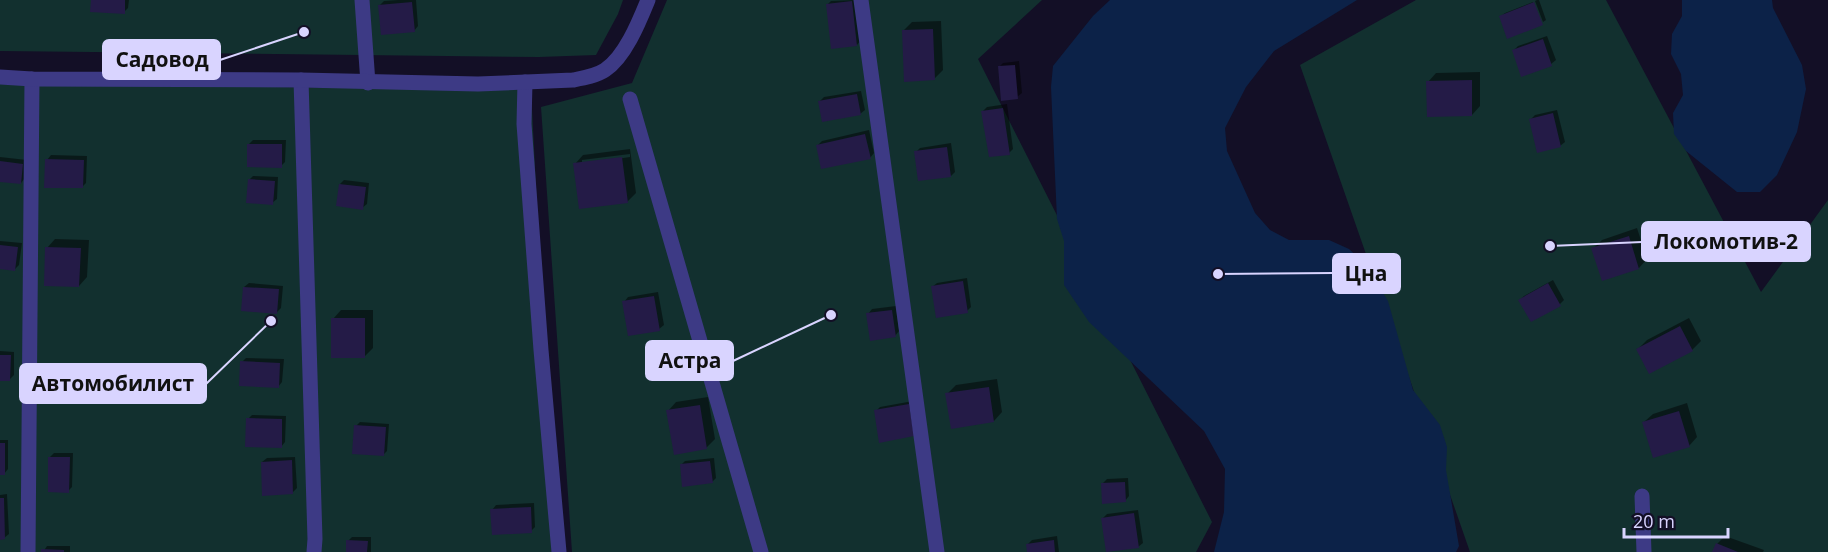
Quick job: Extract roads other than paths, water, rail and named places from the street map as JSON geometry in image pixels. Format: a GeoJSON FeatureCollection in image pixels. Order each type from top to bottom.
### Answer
{"type":"FeatureCollection","features":[{"type":"Feature","properties":{"kind":"street"},"geometry":{"type":"LineString","coordinates":[[362,0],[368,82]]}},
{"type":"Feature","properties":{"kind":"street"},"geometry":{"type":"LineString","coordinates":[[0,77],[478,84],[573,80],[606,70],[622,54],[648,0]]}},
{"type":"Feature","properties":{"kind":"street"},"geometry":{"type":"LineString","coordinates":[[861,0],[937,552]]}},
{"type":"Feature","properties":{"kind":"street"},"geometry":{"type":"LineString","coordinates":[[28,552],[32,79]]}},
{"type":"Feature","properties":{"kind":"street"},"geometry":{"type":"LineString","coordinates":[[301,80],[314,552]]}},
{"type":"Feature","properties":{"kind":"street"},"geometry":{"type":"LineString","coordinates":[[525,82],[524,124],[559,552]]}},
{"type":"Feature","properties":{"kind":"street"},"geometry":{"type":"LineString","coordinates":[[630,99],[761,552]]}},
{"type":"Feature","properties":{"kind":"street"},"geometry":{"type":"LineString","coordinates":[[1642,496],[1644,552]]}},
{"type":"Feature","properties":{"kind":"water"},"geometry":{"type":"Polygon","coordinates":[[[1110,0],[1357,0],[1274,51],[1246,87],[1225,128],[1227,151],[1255,213],[1270,230],[1289,240],[1329,240],[1349,249],[1364,263],[1388,301],[1413,390],[1440,425],[1447,447],[1446,470],[1459,546],[1456,552],[1214,552],[1224,512],[1225,469],[1204,431],[1089,322],[1064,285],[1064,241],[1057,219],[1051,87],[1053,66],[1093,16],[1110,0]]]}},
{"type":"Feature","properties":{"kind":"water"},"geometry":{"type":"Polygon","coordinates":[[[1682,0],[1772,0],[1773,8],[1802,65],[1806,89],[1797,132],[1777,175],[1760,192],[1737,192],[1686,151],[1674,134],[1673,113],[1683,95],[1681,74],[1671,54],[1672,34],[1682,16],[1682,0]]]}},
{"type":"Feature","properties":{"kind":"place","name":"Садовод"},"geometry":{"type":"Point","coordinates":[304,32]}},
{"type":"Feature","properties":{"kind":"place","name":"Локомотив-2"},"geometry":{"type":"Point","coordinates":[1550,246]}},
{"type":"Feature","properties":{"kind":"place","name":"Цна"},"geometry":{"type":"Point","coordinates":[1218,274]}},
{"type":"Feature","properties":{"kind":"place","name":"Астра"},"geometry":{"type":"Point","coordinates":[831,315]}},
{"type":"Feature","properties":{"kind":"place","name":"Автомобилист"},"geometry":{"type":"Point","coordinates":[271,321]}}]}
